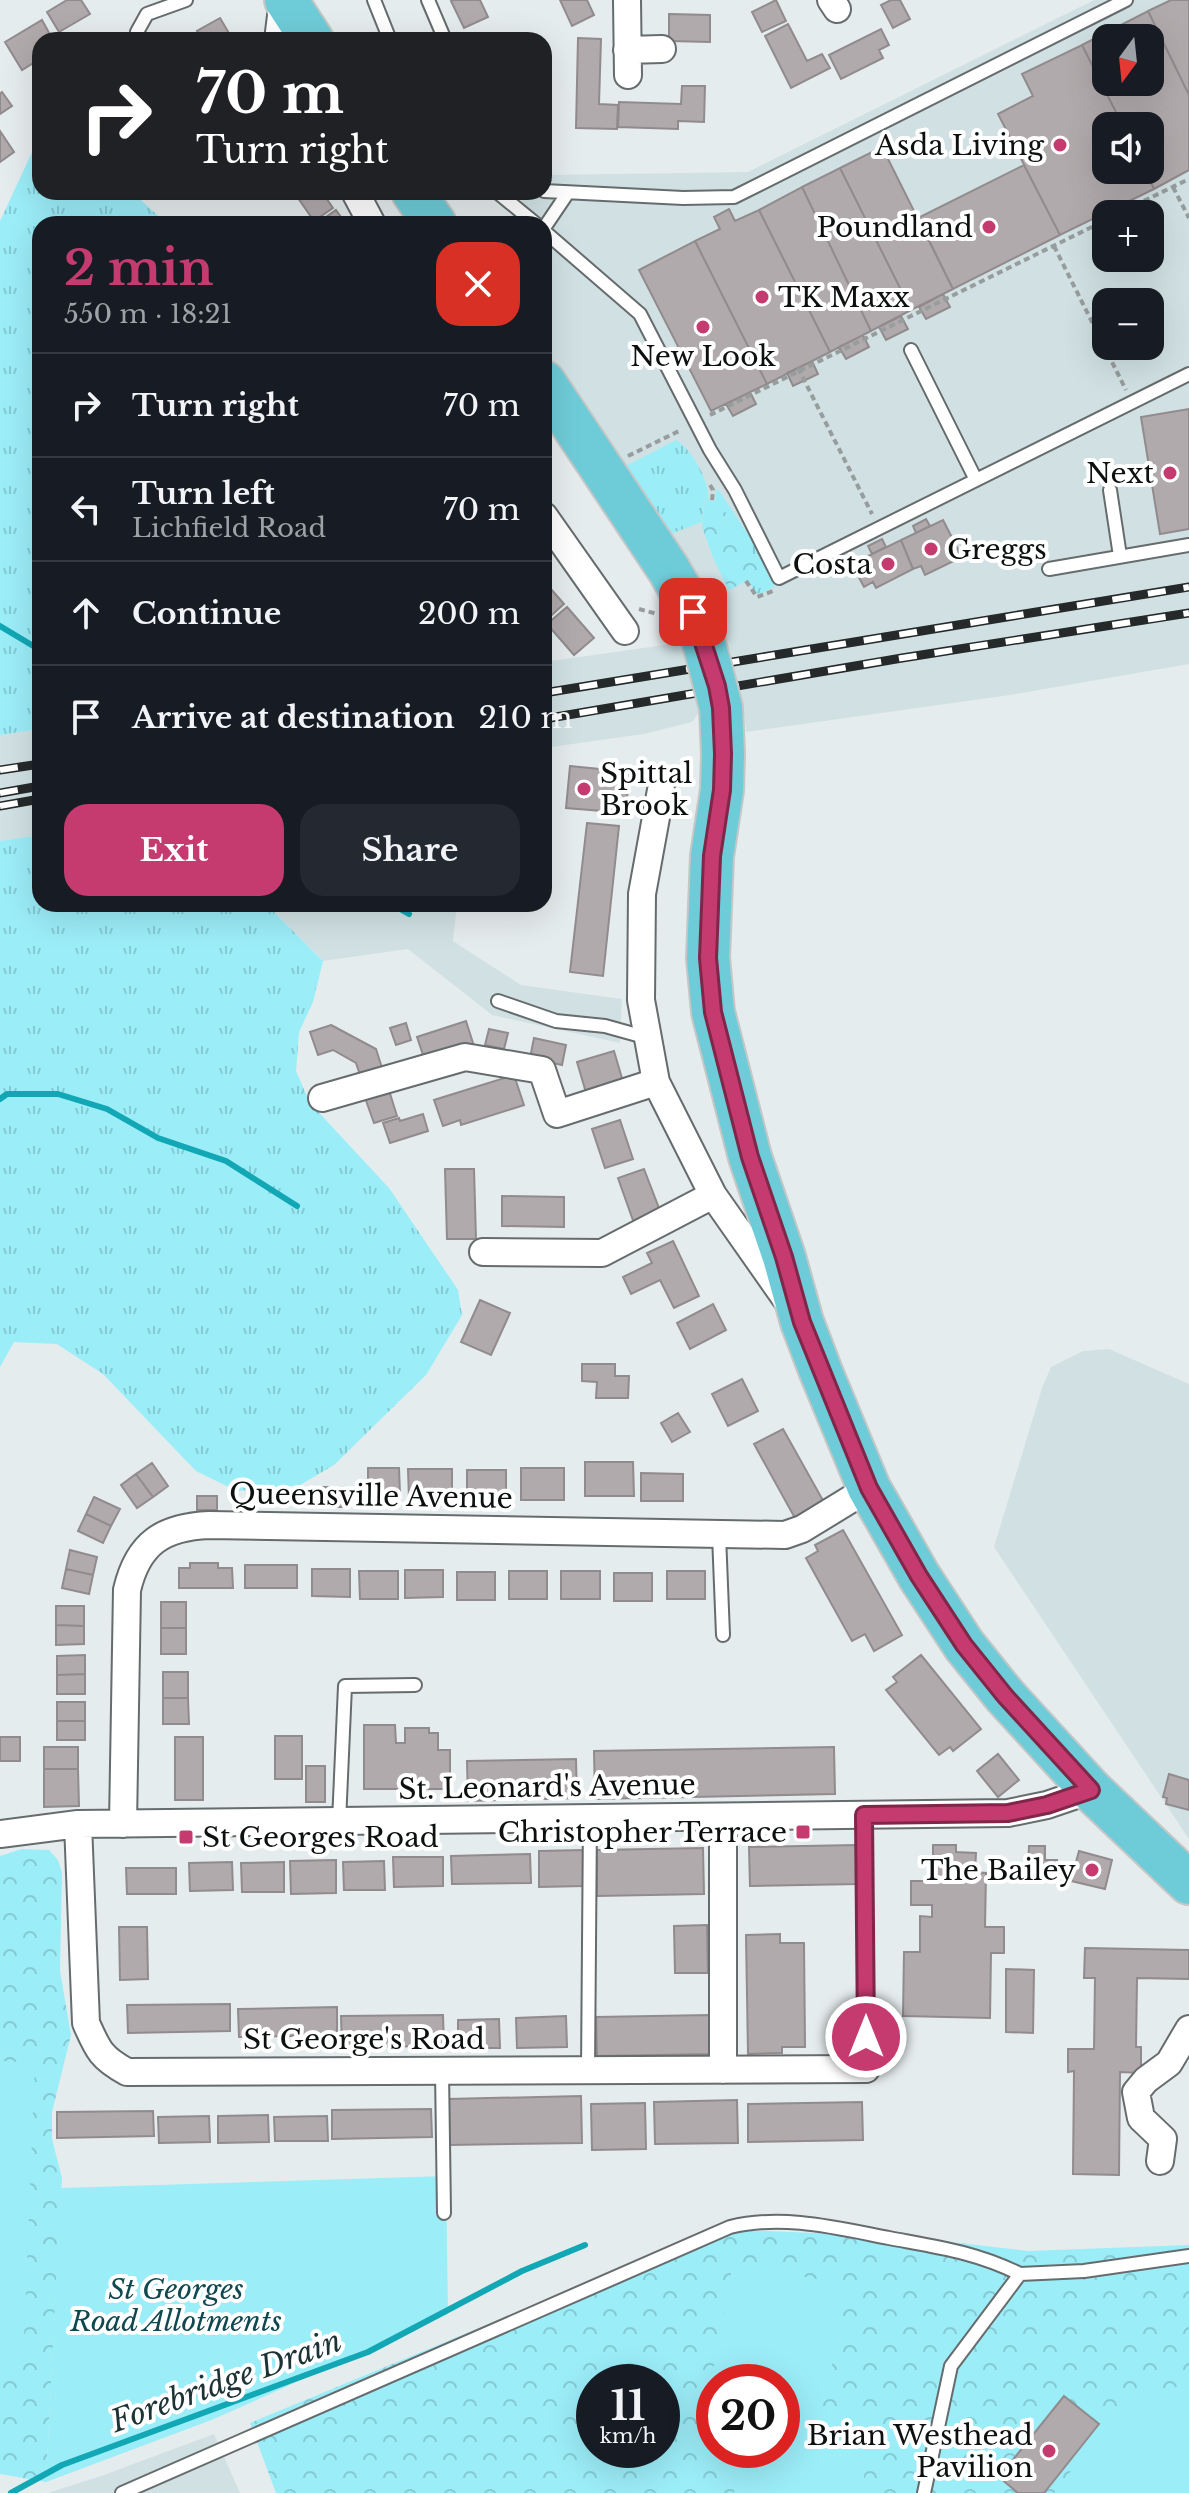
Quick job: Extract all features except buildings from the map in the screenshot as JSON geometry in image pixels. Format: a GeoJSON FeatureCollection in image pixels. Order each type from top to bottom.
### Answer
{"type":"FeatureCollection","features":[{"type":"Feature","properties":{"kind":"highway"},"geometry":{"type":"LineString","coordinates":[[284,0],[306,32]]}},
{"type":"Feature","properties":{"kind":"highway"},"geometry":{"type":"LineString","coordinates":[[552,394],[669,570],[693,612],[701,635],[721,708],[723,754],[722,790],[712,856],[708,958],[713,1012],[750,1157],[802,1322],[869,1488],[919,1576],[964,1645],[1005,1696],[1091,1790],[1189,1883]]}},
{"type":"Feature","properties":{"kind":"street"},"geometry":{"type":"LineString","coordinates":[[279,32],[284,0]]}},
{"type":"Feature","properties":{"kind":"street"},"geometry":{"type":"LineString","coordinates":[[627,0],[628,63],[662,49]]}},
{"type":"Feature","properties":{"kind":"street"},"geometry":{"type":"LineString","coordinates":[[552,527],[625,631]]}},
{"type":"Feature","properties":{"kind":"street"},"geometry":{"type":"LineString","coordinates":[[661,790],[642,894],[641,1000],[656,1082],[713,1195],[802,1322]]}},
{"type":"Feature","properties":{"kind":"street"},"geometry":{"type":"LineString","coordinates":[[322,1098],[465,1057],[542,1070],[557,1114],[656,1082]]}},
{"type":"Feature","properties":{"kind":"street"},"geometry":{"type":"LineString","coordinates":[[483,1252],[602,1253],[713,1195]]}},
{"type":"Feature","properties":{"kind":"street","name":"Queensville Avenue"},"geometry":{"type":"LineString","coordinates":[[123,1824],[127,1590],[131,1571],[140,1556],[153,1541],[170,1531],[209,1525],[719,1535],[794,1533],[869,1488]]}},
{"type":"Feature","properties":{"kind":"street","name":"St. Leonard's Avenue"},"geometry":{"type":"LineString","coordinates":[[0,1834],[78,1824],[1008,1813],[1047,1805],[1091,1790]]}},
{"type":"Feature","properties":{"kind":"street"},"geometry":{"type":"LineString","coordinates":[[723,1817],[723,2070]]}},
{"type":"Feature","properties":{"kind":"street","name":"St George's Road"},"geometry":{"type":"LineString","coordinates":[[78,1824],[86,2023],[97,2048],[108,2062],[127,2072],[866,2069]]}},
{"type":"Feature","properties":{"kind":"street"},"geometry":{"type":"LineString","coordinates":[[1160,2161],[1163,2139],[1141,2118],[1136,2092],[1146,2080],[1169,2063],[1189,2029]]}},
{"type":"Feature","properties":{"kind":"lane"},"geometry":{"type":"LineString","coordinates":[[137,32],[147,14],[186,0]]}},
{"type":"Feature","properties":{"kind":"lane"},"geometry":{"type":"LineString","coordinates":[[374,0],[387,32]]}},
{"type":"Feature","properties":{"kind":"lane"},"geometry":{"type":"LineString","coordinates":[[428,0],[442,32]]}},
{"type":"Feature","properties":{"kind":"lane"},"geometry":{"type":"LineString","coordinates":[[552,192],[734,197],[1126,0]]}},
{"type":"Feature","properties":{"kind":"lane"},"geometry":{"type":"LineString","coordinates":[[552,217],[567,194]]}},
{"type":"Feature","properties":{"kind":"lane"},"geometry":{"type":"LineString","coordinates":[[507,200],[526,216]]}},
{"type":"Feature","properties":{"kind":"lane"},"geometry":{"type":"LineString","coordinates":[[552,236],[640,314],[779,578],[1189,374]]}},
{"type":"Feature","properties":{"kind":"lane"},"geometry":{"type":"LineString","coordinates":[[911,350],[976,480]]}},
{"type":"Feature","properties":{"kind":"lane"},"geometry":{"type":"LineString","coordinates":[[1110,490],[1120,556]]}},
{"type":"Feature","properties":{"kind":"lane"},"geometry":{"type":"LineString","coordinates":[[1049,569],[1189,545]]}},
{"type":"Feature","properties":{"kind":"lane"},"geometry":{"type":"LineString","coordinates":[[498,1001],[556,1021],[605,1026],[648,1038]]}},
{"type":"Feature","properties":{"kind":"lane"},"geometry":{"type":"LineString","coordinates":[[719,1535],[723,1635]]}},
{"type":"Feature","properties":{"kind":"lane"},"geometry":{"type":"LineString","coordinates":[[339,1822],[345,1686],[415,1685]]}},
{"type":"Feature","properties":{"kind":"lane"},"geometry":{"type":"LineString","coordinates":[[864,1815],[866,2069]]}},
{"type":"Feature","properties":{"kind":"lane"},"geometry":{"type":"LineString","coordinates":[[588,2070],[590,1818]]}},
{"type":"Feature","properties":{"kind":"lane"},"geometry":{"type":"LineString","coordinates":[[442,2071],[444,2213]]}},
{"type":"Feature","properties":{"kind":"lane"},"geometry":{"type":"LineString","coordinates":[[122,2493],[730,2227],[749,2222],[815,2224],[976,2255],[1020,2274],[1084,2271],[1189,2256]]}},
{"type":"Feature","properties":{"kind":"lane"},"geometry":{"type":"LineString","coordinates":[[924,2493],[951,2366],[1020,2274]]}},
{"type":"Feature","properties":{"kind":"path"},"geometry":{"type":"LineString","coordinates":[[1146,200],[1189,179]]}},
{"type":"Feature","properties":{"kind":"path"},"geometry":{"type":"LineString","coordinates":[[1173,187],[1189,218]]}},
{"type":"Feature","properties":{"kind":"path"},"geometry":{"type":"LineString","coordinates":[[642,449],[1000,269],[1092,227]]}},
{"type":"Feature","properties":{"kind":"path"},"geometry":{"type":"LineString","coordinates":[[1054,246],[1132,403]]}},
{"type":"Feature","properties":{"kind":"path"},"geometry":{"type":"LineString","coordinates":[[799,369],[879,529]]}},
{"type":"Feature","properties":{"kind":"path"},"geometry":{"type":"LineString","coordinates":[[603,598],[701,635]]}},
{"type":"Feature","properties":{"kind":"shaded area"},"geometry":{"type":"Polygon","coordinates":[[[1094,0],[1189,0],[1189,664],[1010,695],[746,732],[743,704],[727,639],[620,467],[552,366],[552,216],[511,216],[522,200],[552,200],[552,175],[748,172],[1094,0]]]}},
{"type":"Feature","properties":{"kind":"shaded area"},"geometry":{"type":"Polygon","coordinates":[[[678,643],[684,648],[700,711],[692,722],[644,734],[552,747],[552,661],[678,643]]]}},
{"type":"Feature","properties":{"kind":"shaded area"},"geometry":{"type":"Polygon","coordinates":[[[32,730],[32,836],[0,841],[0,735],[32,730]]]}},
{"type":"Feature","properties":{"kind":"shaded area"},"geometry":{"type":"Polygon","coordinates":[[[274,912],[456,912],[453,941],[521,985],[622,999],[620,1043],[492,1015],[408,949],[323,961],[274,912]]]}},
{"type":"Feature","properties":{"kind":"shaded area"},"geometry":{"type":"Polygon","coordinates":[[[1109,1349],[1189,1384],[1189,1839],[994,1547],[1051,1367],[1083,1351],[1109,1349]]]}},
{"type":"Feature","properties":{"kind":"shaded area"},"geometry":{"type":"Polygon","coordinates":[[[214,2434],[240,2493],[48,2493],[101,2476],[214,2434]]]}},
{"type":"Feature","properties":{"kind":"green space"},"geometry":{"type":"Polygon","coordinates":[[[32,152],[32,200],[141,200],[158,216],[32,216],[32,730],[0,735],[0,221],[32,152]]]}},
{"type":"Feature","properties":{"kind":"green space"},"geometry":{"type":"Polygon","coordinates":[[[676,440],[688,450],[699,467],[708,500],[704,500],[702,522],[665,536],[624,467],[676,440]]]}},
{"type":"Feature","properties":{"kind":"green space"},"geometry":{"type":"Polygon","coordinates":[[[716,489],[756,546],[775,586],[761,594],[755,593],[748,580],[761,573],[731,521],[726,524],[723,519],[727,517],[715,501],[716,489]]]}},
{"type":"Feature","properties":{"kind":"green space"},"geometry":{"type":"Polygon","coordinates":[[[705,499],[718,502],[728,516],[723,519],[726,524],[731,521],[748,544],[762,573],[729,590],[702,527],[705,499]]]}},
{"type":"Feature","properties":{"kind":"green space"},"geometry":{"type":"Polygon","coordinates":[[[32,836],[32,912],[274,912],[323,961],[313,1002],[299,1032],[296,1071],[310,1103],[389,1188],[458,1290],[462,1315],[426,1375],[334,1465],[300,1485],[237,1491],[196,1471],[103,1374],[57,1344],[14,1342],[0,1367],[0,841],[32,836]]]}},
{"type":"Feature","properties":{"kind":"green space"},"geometry":{"type":"Polygon","coordinates":[[[22,1849],[49,1850],[58,1860],[62,1873],[60,1971],[71,2035],[52,2112],[52,2139],[62,2178],[46,2482],[0,2474],[0,1856],[22,1849]]]}},
{"type":"Feature","properties":{"kind":"green space"},"geometry":{"type":"Polygon","coordinates":[[[0,2061],[35,2063],[23,2364],[0,2363],[0,2061]]]}},
{"type":"Feature","properties":{"kind":"green space","name":"St Georges Road Allotments"},"geometry":{"type":"Polygon","coordinates":[[[446,2176],[448,2314],[214,2419],[46,2482],[61,2188],[446,2176]]]}},
{"type":"Feature","properties":{"kind":"green space"},"geometry":{"type":"Polygon","coordinates":[[[718,2229],[908,2237],[1028,2251],[1189,2245],[1189,2493],[276,2493],[250,2423],[718,2229]]]}},
{"type":"Feature","properties":{"kind":"green space"},"geometry":{"type":"Polygon","coordinates":[[[733,2263],[847,2285],[826,2397],[800,2392],[800,2364],[714,2364],[733,2263]]]}},
{"type":"Feature","properties":{"kind":"green space"},"geometry":{"type":"Polygon","coordinates":[[[1189,2385],[1189,2493],[1054,2493],[1105,2427],[1151,2391],[1189,2385]]]}},
{"type":"Feature","properties":{"kind":"green space"},"geometry":{"type":"Polygon","coordinates":[[[800,2405],[874,2419],[861,2493],[734,2493],[739,2468],[800,2468],[800,2405]]]}},
{"type":"Feature","properties":{"kind":"waterway"},"geometry":{"type":"LineString","coordinates":[[0,626],[32,645]]}},
{"type":"Feature","properties":{"kind":"waterway"},"geometry":{"type":"LineString","coordinates":[[405,912],[409,914]]}},
{"type":"Feature","properties":{"kind":"waterway"},"geometry":{"type":"LineString","coordinates":[[0,1099],[7,1094],[58,1094],[107,1109],[158,1138],[226,1161],[297,1206]]}},
{"type":"Feature","properties":{"kind":"waterway","name":"Forebridge Drain"},"geometry":{"type":"LineString","coordinates":[[11,2493],[62,2465],[368,2352],[522,2271],[585,2245]]}},
{"type":"Feature","properties":{"kind":"railway"},"geometry":{"type":"LineString","coordinates":[[552,692],[1189,587]]}},
{"type":"Feature","properties":{"kind":"railway"},"geometry":{"type":"LineString","coordinates":[[552,718],[1189,613]]}},
{"type":"Feature","properties":{"kind":"railway"},"geometry":{"type":"LineString","coordinates":[[0,770],[32,765]]}},
{"type":"Feature","properties":{"kind":"railway"},"geometry":{"type":"LineString","coordinates":[[0,793],[32,787]]}},
{"type":"Feature","properties":{"kind":"railway"},"geometry":{"type":"LineString","coordinates":[[0,806],[32,800]]}},
{"type":"Feature","properties":{"kind":"place","name":"Asda Living"},"geometry":{"type":"Point","coordinates":[1060,145]}},
{"type":"Feature","properties":{"kind":"place","name":"Poundland"},"geometry":{"type":"Point","coordinates":[989,227]}},
{"type":"Feature","properties":{"kind":"place","name":"TK Maxx"},"geometry":{"type":"Point","coordinates":[762,297]}},
{"type":"Feature","properties":{"kind":"place","name":"New Look"},"geometry":{"type":"Point","coordinates":[703,327]}},
{"type":"Feature","properties":{"kind":"place","name":"Next"},"geometry":{"type":"Point","coordinates":[1170,473]}},
{"type":"Feature","properties":{"kind":"place","name":"Greggs"},"geometry":{"type":"Point","coordinates":[931,549]}},
{"type":"Feature","properties":{"kind":"place","name":"Costa"},"geometry":{"type":"Point","coordinates":[888,564]}},
{"type":"Feature","properties":{"kind":"place","name":"Spittal Brook"},"geometry":{"type":"Point","coordinates":[584,789]}},
{"type":"Feature","properties":{"kind":"place","name":"Christopher Terrace"},"geometry":{"type":"Point","coordinates":[803,1832]}},
{"type":"Feature","properties":{"kind":"place","name":"St Georges Road"},"geometry":{"type":"Point","coordinates":[186,1837]}},
{"type":"Feature","properties":{"kind":"place","name":"The Bailey"},"geometry":{"type":"Point","coordinates":[1092,1870]}},
{"type":"Feature","properties":{"kind":"place","name":"Brian Westhead Pavilion"},"geometry":{"type":"Point","coordinates":[1049,2451]}},
{"type":"Feature","properties":{"kind":"route"},"geometry":{"type":"LineString","coordinates":[[693,612],[721,708],[722,790],[712,856],[708,958],[713,1012],[750,1157],[802,1322],[869,1488],[919,1576],[964,1645],[1005,1696],[1091,1790],[1047,1805],[1008,1813],[864,1815],[866,2037]]}}]}
